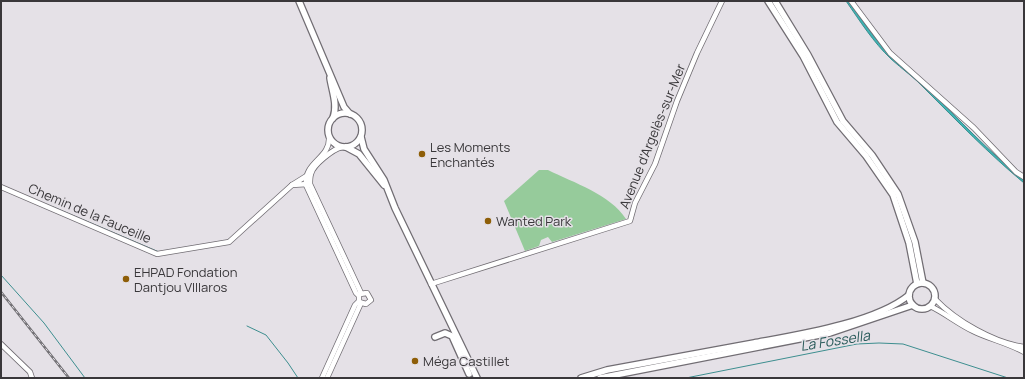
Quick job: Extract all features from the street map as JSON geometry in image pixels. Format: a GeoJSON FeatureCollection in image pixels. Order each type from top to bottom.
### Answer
{"type":"FeatureCollection","features":[{"type":"Feature","properties":{"kind":"main road"},"geometry":{"type":"LineString","coordinates":[[299,1],[344,107],[361,123],[361,137],[364,149],[384,180],[453,331],[477,378]]}},
{"type":"Feature","properties":{"kind":"main road"},"geometry":{"type":"LineString","coordinates":[[768,1],[803,56],[837,122],[866,156],[892,195],[909,243],[920,283]]}},
{"type":"Feature","properties":{"kind":"main road"},"geometry":{"type":"LineString","coordinates":[[774,1],[808,55],[842,121],[872,155],[898,194],[915,242],[920,283]]}},
{"type":"Feature","properties":{"kind":"main road"},"geometry":{"type":"LineString","coordinates":[[327,67],[335,100],[336,112],[328,126],[329,136],[333,142],[352,149],[359,154],[387,189]]}},
{"type":"Feature","properties":{"kind":"main road"},"geometry":{"type":"LineString","coordinates":[[333,118],[341,114],[350,114]]}},
{"type":"Feature","properties":{"kind":"main road"},"geometry":{"type":"LineString","coordinates":[[344,147],[356,143],[361,137]]}},
{"type":"Feature","properties":{"kind":"main road"},"geometry":{"type":"LineString","coordinates":[[581,378],[607,370],[830,328],[901,302],[909,295],[913,287],[920,283]]}},
{"type":"Feature","properties":{"kind":"main road"},"geometry":{"type":"LineString","coordinates":[[909,295],[913,305],[921,309],[930,306],[935,300],[933,288],[920,283]]}},
{"type":"Feature","properties":{"kind":"main road"},"geometry":{"type":"LineString","coordinates":[[600,378],[830,333],[913,305]]}},
{"type":"Feature","properties":{"kind":"main road"},"geometry":{"type":"LineString","coordinates":[[453,331],[470,376]]}},
{"type":"Feature","properties":{"kind":"main road"},"geometry":{"type":"LineString","coordinates":[[435,337],[445,333],[452,336],[470,376]]}},
{"type":"Feature","properties":{"kind":"street","name":"Avenue d'Argelès-sur-Mer"},"geometry":{"type":"LineString","coordinates":[[431,284],[630,221],[635,203],[655,164],[677,101],[722,1]]}},
{"type":"Feature","properties":{"kind":"street"},"geometry":{"type":"LineString","coordinates":[[851,1],[890,53],[920,78],[974,128],[1016,172],[1024,177]]}},
{"type":"Feature","properties":{"kind":"street"},"geometry":{"type":"LineString","coordinates":[[327,378],[360,298],[308,185],[308,175],[313,165],[328,149],[330,144],[329,136]]}},
{"type":"Feature","properties":{"kind":"street","name":"Chemin de la Fauceille"},"geometry":{"type":"LineString","coordinates":[[1,187],[157,254],[229,242],[292,185],[308,175],[334,148],[344,147]]}},
{"type":"Feature","properties":{"kind":"street"},"geometry":{"type":"LineString","coordinates":[[292,185],[308,185]]}},
{"type":"Feature","properties":{"kind":"street"},"geometry":{"type":"LineString","coordinates":[[322,378],[355,305],[360,298]]}},
{"type":"Feature","properties":{"kind":"street"},"geometry":{"type":"LineString","coordinates":[[935,300],[944,309],[968,325],[994,337],[1024,347]]}},
{"type":"Feature","properties":{"kind":"street"},"geometry":{"type":"LineString","coordinates":[[930,306],[972,331],[1024,352]]}},
{"type":"Feature","properties":{"kind":"street"},"geometry":{"type":"LineString","coordinates":[[1,344],[30,372],[32,378]]}},
{"type":"Feature","properties":{"kind":"green space"},"geometry":{"type":"Polygon","coordinates":[[[539,170],[548,170],[591,190],[611,203],[626,219],[552,242],[548,237],[541,240],[539,246],[525,251],[504,201],[539,170]]]}},
{"type":"Feature","properties":{"kind":"water"},"geometry":{"type":"Polygon","coordinates":[[[846,1],[849,1],[874,37],[892,57],[923,83],[986,147],[1024,180],[1024,183],[986,149],[917,81],[895,63],[878,46],[846,1]]]}},
{"type":"Feature","properties":{"kind":"waterway"},"geometry":{"type":"LineString","coordinates":[[53,207],[159,252]]}},
{"type":"Feature","properties":{"kind":"waterway"},"geometry":{"type":"LineString","coordinates":[[1,275],[44,323],[85,378]]}},
{"type":"Feature","properties":{"kind":"waterway"},"geometry":{"type":"LineString","coordinates":[[247,326],[266,335],[298,378]]}},
{"type":"Feature","properties":{"kind":"waterway","name":"La Fossella"},"geometry":{"type":"LineString","coordinates":[[686,378],[857,344],[879,343],[903,344],[1008,378]]}},
{"type":"Feature","properties":{"kind":"railway"},"geometry":{"type":"LineString","coordinates":[[1,292],[69,378]]}},
{"type":"Feature","properties":{"kind":"place","name":"Les Moments Enchantés"},"geometry":{"type":"Point","coordinates":[422,154]}},
{"type":"Feature","properties":{"kind":"place","name":"Wanted Park"},"geometry":{"type":"Point","coordinates":[488,221]}},
{"type":"Feature","properties":{"kind":"place","name":"EHPAD Fondation Dantjou VIllaros"},"geometry":{"type":"Point","coordinates":[126,279]}},
{"type":"Feature","properties":{"kind":"place","name":"Méga Castillet"},"geometry":{"type":"Point","coordinates":[415,361]}}]}
